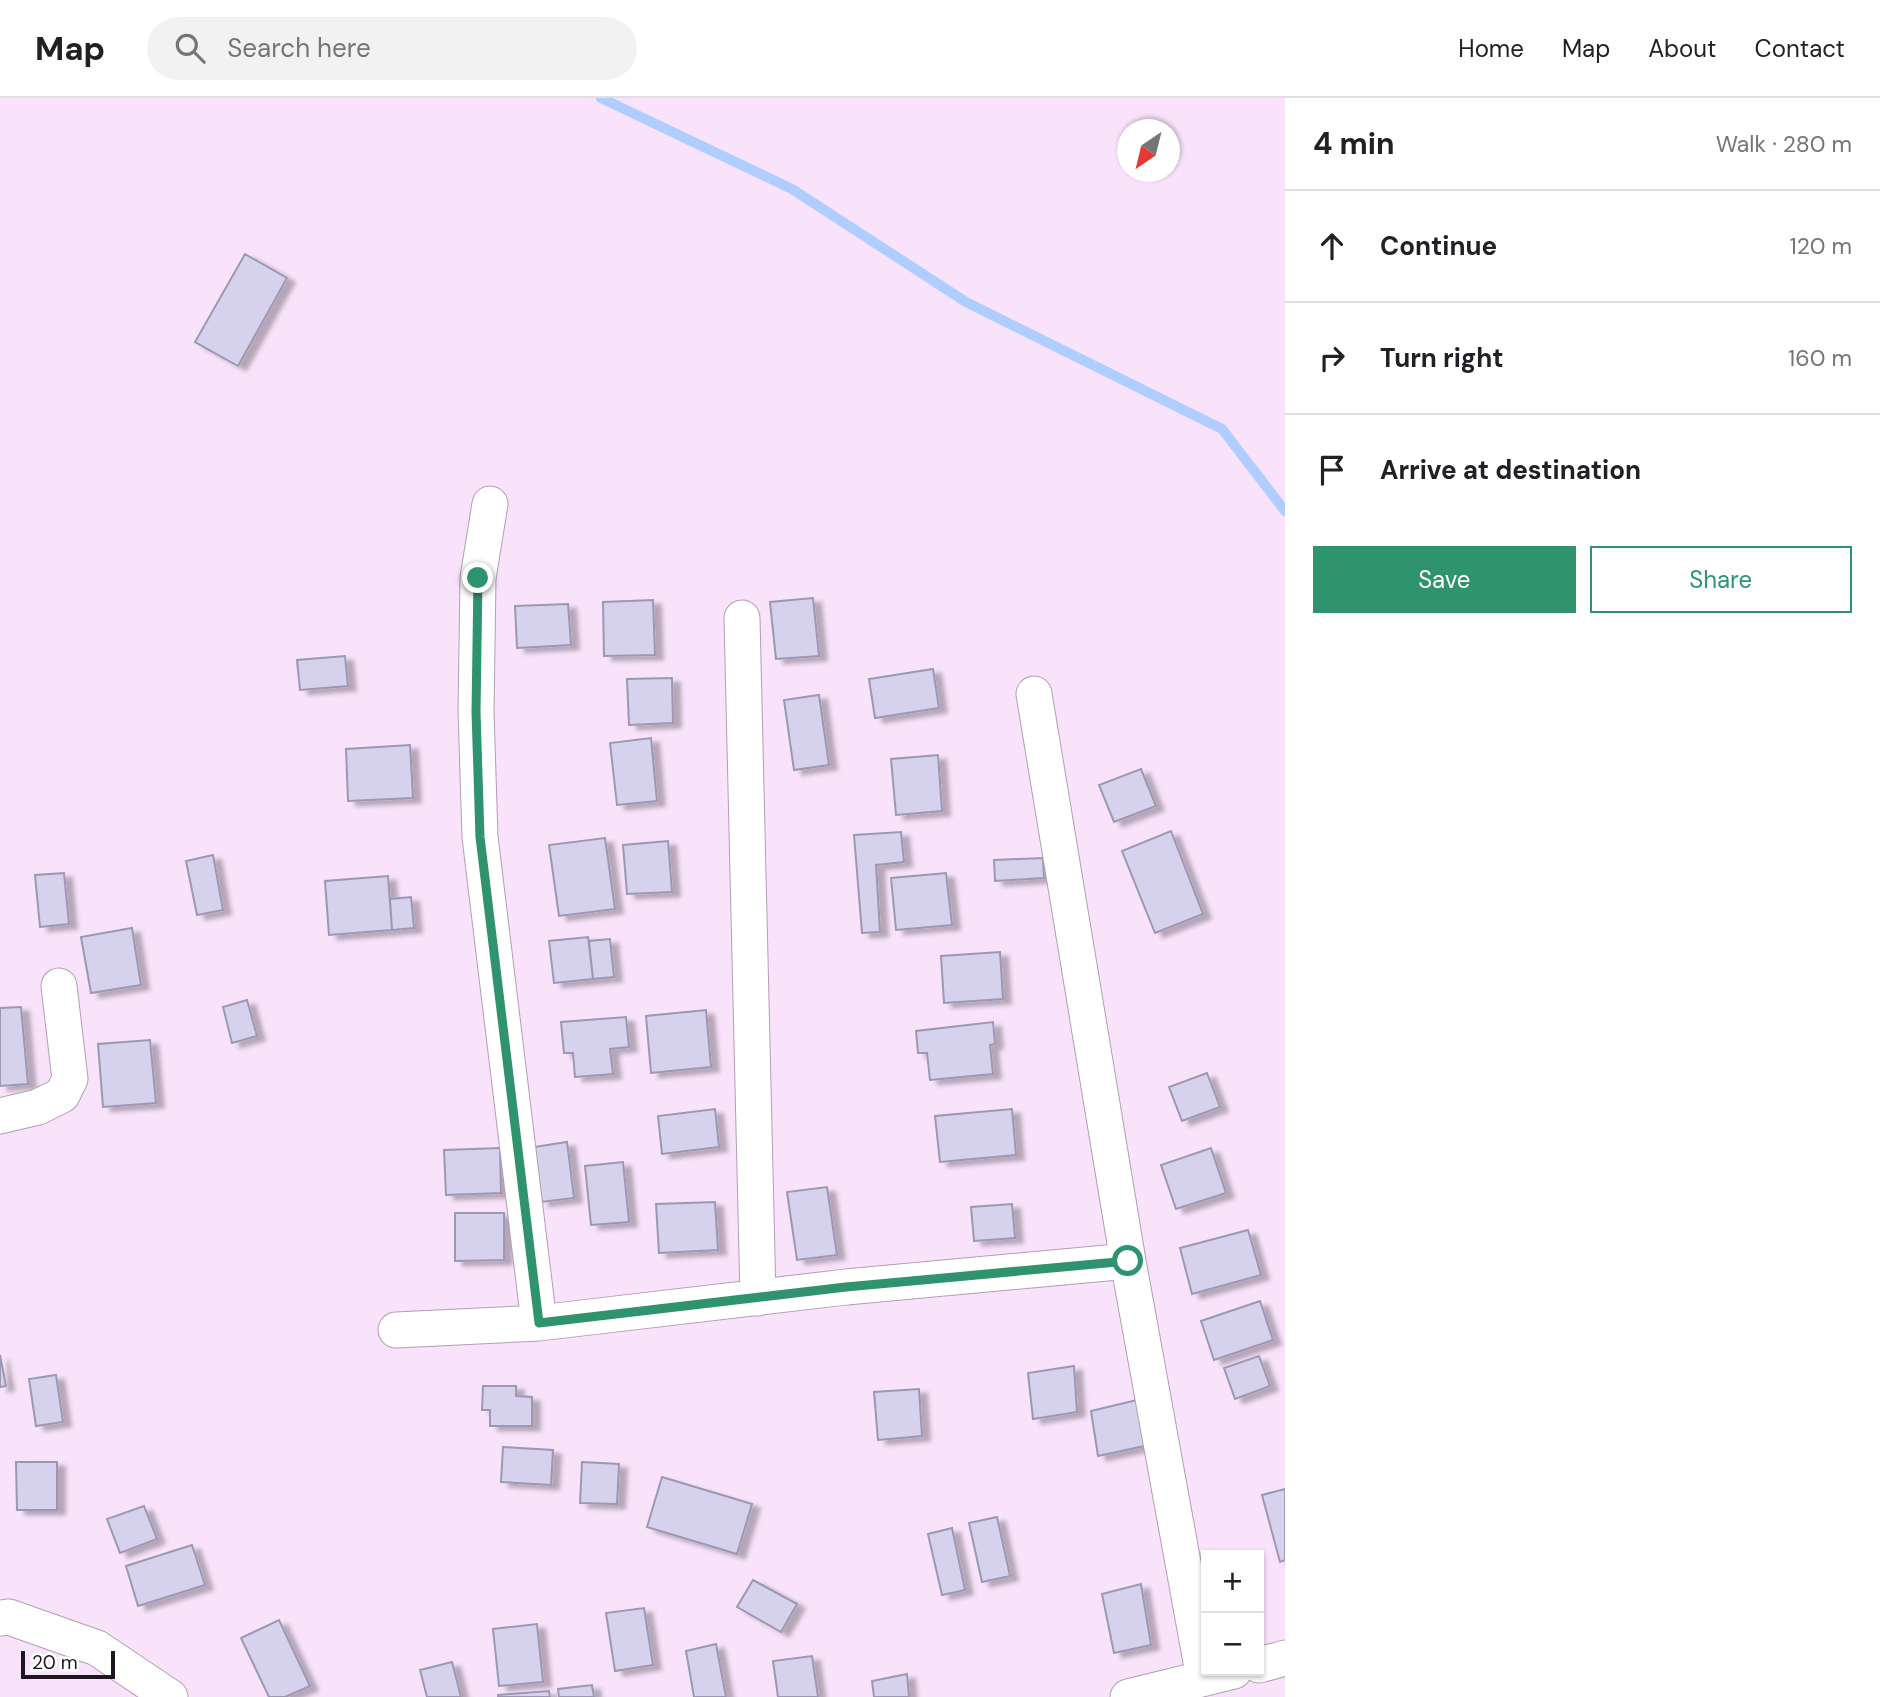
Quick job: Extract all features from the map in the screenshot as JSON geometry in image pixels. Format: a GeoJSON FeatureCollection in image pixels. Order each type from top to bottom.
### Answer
{"type":"FeatureCollection","features":[{"type":"Feature","properties":{"kind":"street"},"geometry":{"type":"LineString","coordinates":[[490,504],[478,578],[476,712],[480,837],[539,1323]]}},
{"type":"Feature","properties":{"kind":"street"},"geometry":{"type":"LineString","coordinates":[[742,618],[758,1298]]}},
{"type":"Feature","properties":{"kind":"street"},"geometry":{"type":"LineString","coordinates":[[1034,694],[1128,1261],[1206,1613]]}},
{"type":"Feature","properties":{"kind":"street"},"geometry":{"type":"LineString","coordinates":[[0,1116],[38,1107],[62,1096],[70,1079],[59,986]]}},
{"type":"Feature","properties":{"kind":"street"},"geometry":{"type":"LineString","coordinates":[[396,1330],[539,1323],[1128,1261]]}},
{"type":"Feature","properties":{"kind":"street"},"geometry":{"type":"LineString","coordinates":[[0,1618],[9,1617],[97,1648],[170,1697]]}},
{"type":"Feature","properties":{"kind":"street"},"geometry":{"type":"LineString","coordinates":[[1264,1664],[1285,1658]]}},
{"type":"Feature","properties":{"kind":"street"},"geometry":{"type":"LineString","coordinates":[[1128,1697],[1211,1676]]}},
{"type":"Feature","properties":{"kind":"building"},"geometry":{"type":"Polygon","coordinates":[[[245,254],[287,278],[238,366],[195,342],[245,254]]]}},
{"type":"Feature","properties":{"kind":"building"},"geometry":{"type":"Polygon","coordinates":[[[813,598],[819,656],[776,659],[770,602],[813,598]]]}},
{"type":"Feature","properties":{"kind":"building"},"geometry":{"type":"Polygon","coordinates":[[[653,600],[655,655],[604,656],[603,602],[653,600]]]}},
{"type":"Feature","properties":{"kind":"building"},"geometry":{"type":"Polygon","coordinates":[[[568,604],[571,645],[517,648],[515,606],[568,604]]]}},
{"type":"Feature","properties":{"kind":"building"},"geometry":{"type":"Polygon","coordinates":[[[345,656],[348,686],[300,690],[297,660],[345,656]]]}},
{"type":"Feature","properties":{"kind":"building"},"geometry":{"type":"Polygon","coordinates":[[[933,669],[939,708],[875,718],[869,679],[933,669]]]}},
{"type":"Feature","properties":{"kind":"building"},"geometry":{"type":"Polygon","coordinates":[[[672,678],[673,723],[629,725],[627,679],[672,678]]]}},
{"type":"Feature","properties":{"kind":"building"},"geometry":{"type":"Polygon","coordinates":[[[819,695],[829,765],[794,770],[784,700],[819,695]]]}},
{"type":"Feature","properties":{"kind":"building"},"geometry":{"type":"Polygon","coordinates":[[[651,738],[657,801],[617,805],[610,743],[651,738]]]}},
{"type":"Feature","properties":{"kind":"building"},"geometry":{"type":"Polygon","coordinates":[[[410,745],[413,798],[348,801],[346,749],[410,745]]]}},
{"type":"Feature","properties":{"kind":"building"},"geometry":{"type":"Polygon","coordinates":[[[938,755],[942,811],[896,815],[891,759],[938,755]]]}},
{"type":"Feature","properties":{"kind":"building"},"geometry":{"type":"Polygon","coordinates":[[[1141,769],[1156,806],[1114,822],[1099,785],[1141,769]]]}},
{"type":"Feature","properties":{"kind":"building"},"geometry":{"type":"Polygon","coordinates":[[[1171,831],[1203,914],[1155,933],[1122,851],[1171,831]]]}},
{"type":"Feature","properties":{"kind":"building"},"geometry":{"type":"Polygon","coordinates":[[[901,832],[904,862],[876,865],[880,932],[862,933],[854,835],[901,832]]]}},
{"type":"Feature","properties":{"kind":"building"},"geometry":{"type":"Polygon","coordinates":[[[605,838],[615,909],[559,916],[549,845],[605,838]]]}},
{"type":"Feature","properties":{"kind":"building"},"geometry":{"type":"Polygon","coordinates":[[[668,841],[672,892],[627,894],[623,845],[668,841]]]}},
{"type":"Feature","properties":{"kind":"building"},"geometry":{"type":"Polygon","coordinates":[[[213,855],[223,910],[197,915],[186,861],[213,855]]]}},
{"type":"Feature","properties":{"kind":"building"},"geometry":{"type":"Polygon","coordinates":[[[1043,858],[1044,878],[995,881],[994,860],[1043,858]]]}},
{"type":"Feature","properties":{"kind":"building"},"geometry":{"type":"Polygon","coordinates":[[[64,873],[69,924],[40,927],[35,875],[64,873]]]}},
{"type":"Feature","properties":{"kind":"building"},"geometry":{"type":"Polygon","coordinates":[[[946,873],[952,925],[896,930],[891,878],[946,873]]]}},
{"type":"Feature","properties":{"kind":"building"},"geometry":{"type":"Polygon","coordinates":[[[388,876],[392,930],[329,935],[325,881],[388,876]]]}},
{"type":"Feature","properties":{"kind":"building"},"geometry":{"type":"Polygon","coordinates":[[[411,897],[414,928],[392,930],[390,899],[411,897]]]}},
{"type":"Feature","properties":{"kind":"building"},"geometry":{"type":"Polygon","coordinates":[[[132,928],[141,985],[91,993],[81,937],[132,928]]]}},
{"type":"Feature","properties":{"kind":"building"},"geometry":{"type":"Polygon","coordinates":[[[588,937],[593,979],[554,983],[549,941],[588,937]]]}},
{"type":"Feature","properties":{"kind":"building"},"geometry":{"type":"Polygon","coordinates":[[[610,939],[614,977],[593,979],[589,941],[610,939]]]}},
{"type":"Feature","properties":{"kind":"building"},"geometry":{"type":"Polygon","coordinates":[[[1000,952],[1003,999],[944,1003],[941,956],[1000,952]]]}},
{"type":"Feature","properties":{"kind":"building"},"geometry":{"type":"Polygon","coordinates":[[[247,1000],[257,1036],[232,1043],[223,1007],[247,1000]]]}},
{"type":"Feature","properties":{"kind":"building"},"geometry":{"type":"Polygon","coordinates":[[[21,1007],[28,1084],[0,1086],[0,1008],[21,1007]]]}},
{"type":"Feature","properties":{"kind":"building"},"geometry":{"type":"Polygon","coordinates":[[[706,1010],[711,1067],[651,1073],[646,1016],[706,1010]]]}},
{"type":"Feature","properties":{"kind":"building"},"geometry":{"type":"Polygon","coordinates":[[[626,1017],[629,1047],[610,1049],[613,1074],[575,1077],[573,1053],[564,1053],[561,1022],[626,1017]]]}},
{"type":"Feature","properties":{"kind":"building"},"geometry":{"type":"Polygon","coordinates":[[[993,1022],[995,1044],[990,1045],[993,1074],[930,1080],[927,1053],[918,1053],[916,1031],[993,1022]]]}},
{"type":"Feature","properties":{"kind":"building"},"geometry":{"type":"Polygon","coordinates":[[[150,1040],[156,1103],[103,1107],[98,1044],[150,1040]]]}},
{"type":"Feature","properties":{"kind":"building"},"geometry":{"type":"Polygon","coordinates":[[[1207,1073],[1220,1107],[1182,1121],[1169,1087],[1207,1073]]]}},
{"type":"Feature","properties":{"kind":"building"},"geometry":{"type":"Polygon","coordinates":[[[715,1109],[719,1147],[662,1154],[658,1116],[715,1109]]]}},
{"type":"Feature","properties":{"kind":"building"},"geometry":{"type":"Polygon","coordinates":[[[1012,1109],[1016,1155],[940,1162],[935,1116],[1012,1109]]]}},
{"type":"Feature","properties":{"kind":"building"},"geometry":{"type":"Polygon","coordinates":[[[567,1142],[574,1198],[541,1202],[534,1147],[567,1142]]]}},
{"type":"Feature","properties":{"kind":"building"},"geometry":{"type":"Polygon","coordinates":[[[500,1148],[501,1193],[446,1195],[444,1150],[500,1148]]]}},
{"type":"Feature","properties":{"kind":"building"},"geometry":{"type":"Polygon","coordinates":[[[1211,1148],[1226,1193],[1176,1209],[1161,1165],[1211,1148]]]}},
{"type":"Feature","properties":{"kind":"building"},"geometry":{"type":"Polygon","coordinates":[[[623,1162],[629,1222],[591,1225],[585,1166],[623,1162]]]}},
{"type":"Feature","properties":{"kind":"building"},"geometry":{"type":"Polygon","coordinates":[[[827,1187],[837,1255],[797,1260],[787,1192],[827,1187]]]}},
{"type":"Feature","properties":{"kind":"building"},"geometry":{"type":"Polygon","coordinates":[[[715,1202],[718,1250],[659,1253],[656,1204],[715,1202]]]}},
{"type":"Feature","properties":{"kind":"building"},"geometry":{"type":"Polygon","coordinates":[[[1012,1204],[1015,1238],[974,1241],[971,1207],[1012,1204]]]}},
{"type":"Feature","properties":{"kind":"building"},"geometry":{"type":"Polygon","coordinates":[[[455,1213],[504,1213],[504,1260],[455,1261],[455,1213]]]}},
{"type":"Feature","properties":{"kind":"building"},"geometry":{"type":"Polygon","coordinates":[[[1248,1230],[1261,1275],[1192,1294],[1180,1248],[1248,1230]]]}},
{"type":"Feature","properties":{"kind":"building"},"geometry":{"type":"Polygon","coordinates":[[[1260,1301],[1273,1340],[1214,1360],[1201,1321],[1260,1301]]]}},
{"type":"Feature","properties":{"kind":"building"},"geometry":{"type":"Polygon","coordinates":[[[0,1355],[6,1386],[0,1387],[0,1355]]]}},
{"type":"Feature","properties":{"kind":"building"},"geometry":{"type":"Polygon","coordinates":[[[1259,1356],[1270,1386],[1235,1399],[1224,1368],[1259,1356]]]}},
{"type":"Feature","properties":{"kind":"building"},"geometry":{"type":"Polygon","coordinates":[[[1074,1366],[1077,1412],[1033,1419],[1028,1373],[1074,1366]]]}},
{"type":"Feature","properties":{"kind":"building"},"geometry":{"type":"Polygon","coordinates":[[[56,1375],[63,1422],[36,1426],[29,1379],[56,1375]]]}},
{"type":"Feature","properties":{"kind":"building"},"geometry":{"type":"Polygon","coordinates":[[[483,1386],[516,1386],[516,1396],[532,1397],[532,1426],[490,1426],[490,1410],[482,1410],[483,1386]]]}},
{"type":"Feature","properties":{"kind":"building"},"geometry":{"type":"Polygon","coordinates":[[[919,1389],[922,1436],[878,1440],[874,1392],[919,1389]]]}},
{"type":"Feature","properties":{"kind":"building"},"geometry":{"type":"Polygon","coordinates":[[[1141,1399],[1149,1445],[1098,1456],[1091,1411],[1141,1399]]]}},
{"type":"Feature","properties":{"kind":"building"},"geometry":{"type":"Polygon","coordinates":[[[503,1447],[553,1450],[551,1485],[501,1482],[503,1447]]]}},
{"type":"Feature","properties":{"kind":"building"},"geometry":{"type":"Polygon","coordinates":[[[16,1462],[57,1462],[57,1510],[17,1510],[16,1462]]]}},
{"type":"Feature","properties":{"kind":"building"},"geometry":{"type":"Polygon","coordinates":[[[582,1462],[619,1464],[617,1504],[580,1503],[582,1462]]]}},
{"type":"Feature","properties":{"kind":"building"},"geometry":{"type":"Polygon","coordinates":[[[662,1477],[752,1504],[737,1554],[647,1527],[662,1477]]]}},
{"type":"Feature","properties":{"kind":"building"},"geometry":{"type":"Polygon","coordinates":[[[1285,1489],[1285,1560],[1280,1562],[1262,1495],[1285,1489]]]}},
{"type":"Feature","properties":{"kind":"building"},"geometry":{"type":"Polygon","coordinates":[[[144,1506],[157,1539],[120,1553],[107,1519],[144,1506]]]}},
{"type":"Feature","properties":{"kind":"building"},"geometry":{"type":"Polygon","coordinates":[[[997,1517],[1010,1576],[982,1582],[969,1523],[997,1517]]]}},
{"type":"Feature","properties":{"kind":"building"},"geometry":{"type":"Polygon","coordinates":[[[952,1528],[965,1590],[942,1595],[928,1534],[952,1528]]]}},
{"type":"Feature","properties":{"kind":"building"},"geometry":{"type":"Polygon","coordinates":[[[192,1545],[205,1585],[138,1606],[126,1566],[192,1545]]]}},
{"type":"Feature","properties":{"kind":"building"},"geometry":{"type":"Polygon","coordinates":[[[753,1580],[797,1604],[781,1632],[737,1607],[753,1580]]]}},
{"type":"Feature","properties":{"kind":"building"},"geometry":{"type":"Polygon","coordinates":[[[1141,1584],[1151,1645],[1114,1653],[1102,1594],[1141,1584]]]}},
{"type":"Feature","properties":{"kind":"building"},"geometry":{"type":"Polygon","coordinates":[[[644,1608],[653,1665],[615,1671],[606,1613],[644,1608]]]}},
{"type":"Feature","properties":{"kind":"building"},"geometry":{"type":"Polygon","coordinates":[[[279,1620],[310,1686],[285,1697],[269,1697],[241,1638],[279,1620]]]}},
{"type":"Feature","properties":{"kind":"building"},"geometry":{"type":"Polygon","coordinates":[[[537,1624],[543,1682],[499,1686],[493,1629],[537,1624]]]}},
{"type":"Feature","properties":{"kind":"building"},"geometry":{"type":"Polygon","coordinates":[[[716,1644],[726,1697],[694,1697],[686,1651],[716,1644]]]}},
{"type":"Feature","properties":{"kind":"building"},"geometry":{"type":"Polygon","coordinates":[[[812,1656],[818,1697],[778,1697],[773,1661],[812,1656]]]}},
{"type":"Feature","properties":{"kind":"building"},"geometry":{"type":"Polygon","coordinates":[[[452,1662],[461,1697],[427,1697],[420,1670],[452,1662]]]}},
{"type":"Feature","properties":{"kind":"building"},"geometry":{"type":"Polygon","coordinates":[[[907,1674],[909,1697],[874,1697],[872,1681],[907,1674]]]}},
{"type":"Feature","properties":{"kind":"building"},"geometry":{"type":"Polygon","coordinates":[[[592,1685],[594,1697],[559,1697],[558,1689],[592,1685]]]}},
{"type":"Feature","properties":{"kind":"building"},"geometry":{"type":"Polygon","coordinates":[[[549,1691],[550,1697],[498,1697],[498,1695],[549,1691]]]}},
{"type":"Feature","properties":{"kind":"waterway"},"geometry":{"type":"LineString","coordinates":[[601,98],[792,189],[966,302],[1222,429],[1285,511]]}},
{"type":"Feature","properties":{"kind":"route"},"geometry":{"type":"LineString","coordinates":[[478,578],[476,712],[480,837],[539,1323],[846,1287],[1128,1261]]}}]}
